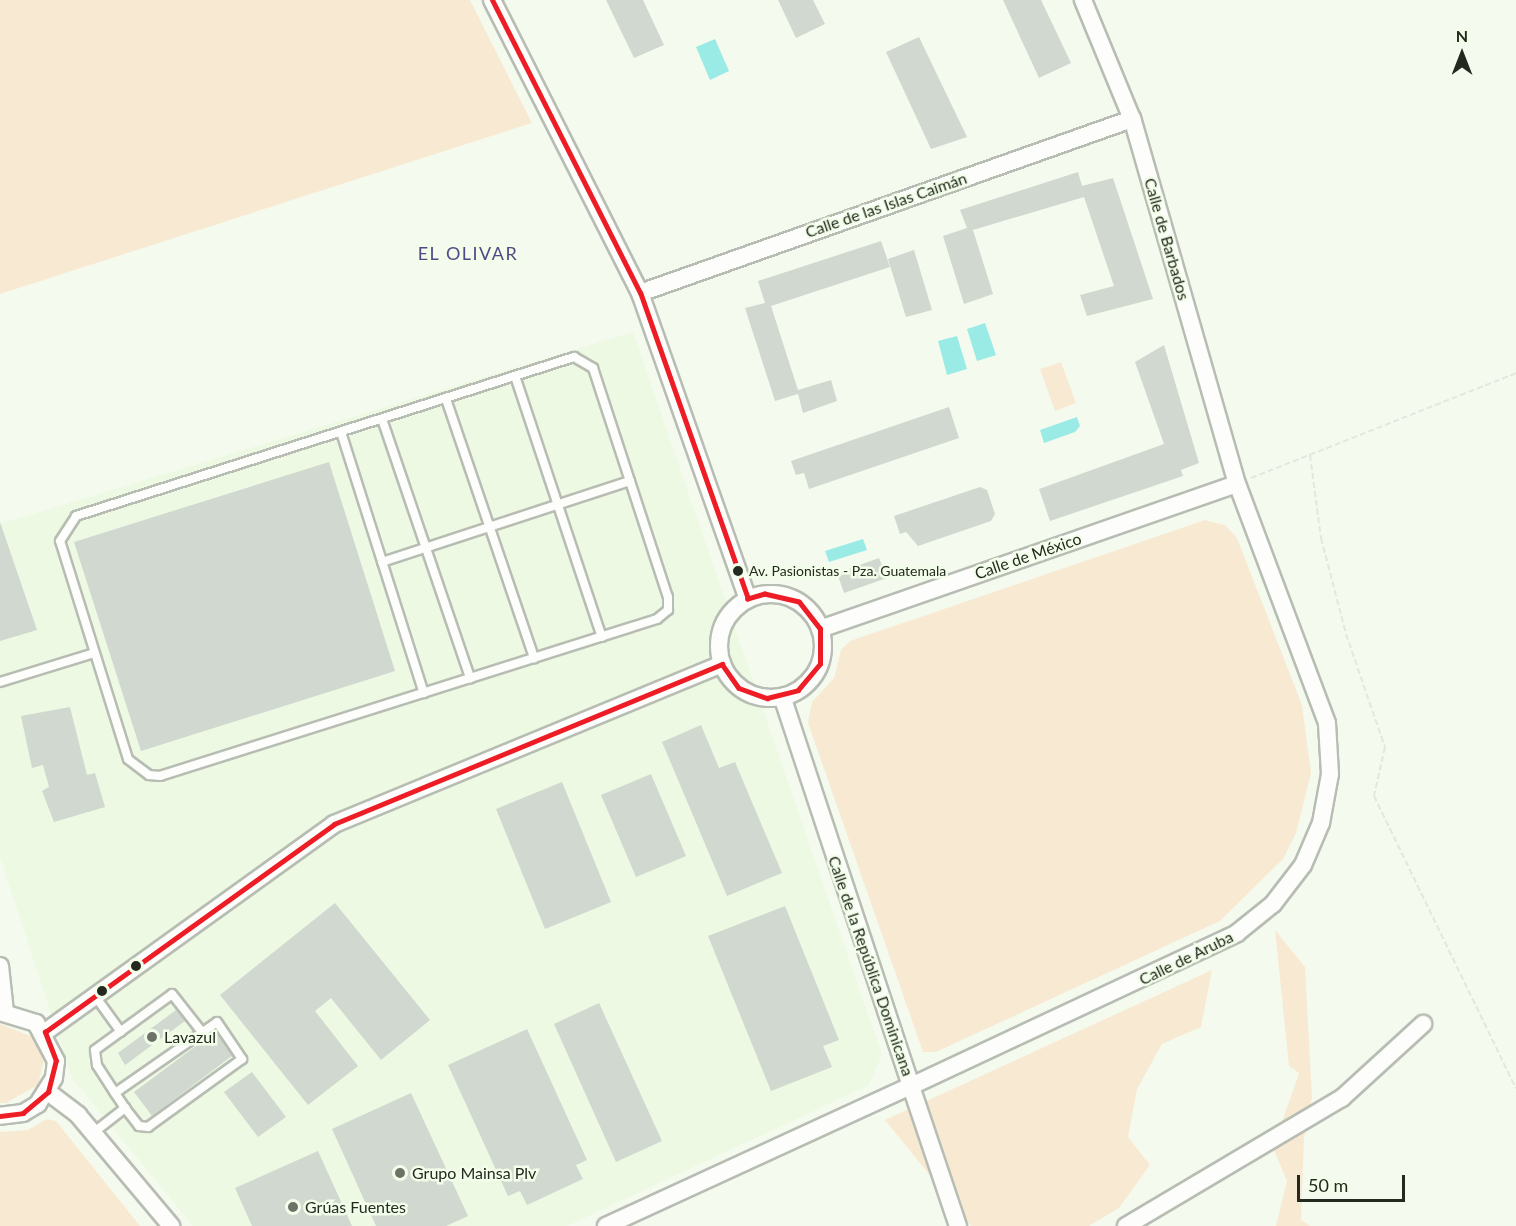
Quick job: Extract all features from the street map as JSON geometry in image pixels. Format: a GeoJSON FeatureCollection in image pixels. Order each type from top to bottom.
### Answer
{"type":"FeatureCollection","features":[{"type":"Feature","properties":{"kind":"street"},"geometry":{"type":"LineString","coordinates":[[492,0],[640,293],[748,599]]}},
{"type":"Feature","properties":{"kind":"street","name":"Calle de Barbados"},"geometry":{"type":"LineString","coordinates":[[1083,0],[1132,119],[1237,484]]}},
{"type":"Feature","properties":{"kind":"street","name":"Calle de las Islas Caimán"},"geometry":{"type":"LineString","coordinates":[[640,293],[1132,119]]}},
{"type":"Feature","properties":{"kind":"street","name":"Calle de México"},"geometry":{"type":"LineString","coordinates":[[820,629],[1237,484]]}},
{"type":"Feature","properties":{"kind":"street","name":"Calle de Aruba"},"geometry":{"type":"LineString","coordinates":[[911,1086],[1237,933],[1273,904],[1303,865],[1321,823],[1330,774],[1327,723],[1237,484]]}},
{"type":"Feature","properties":{"kind":"street"},"geometry":{"type":"LineString","coordinates":[[765,594],[799,602],[820,629],[820,664],[805,685],[782,697],[746,691],[722,664],[723,627],[748,599],[765,594]]}},
{"type":"Feature","properties":{"kind":"street"},"geometry":{"type":"LineString","coordinates":[[45,1032],[334,825],[722,664]]}},
{"type":"Feature","properties":{"kind":"street","name":"Calle de la República Dominicana"},"geometry":{"type":"LineString","coordinates":[[606,1226],[911,1086],[782,697]]}},
{"type":"Feature","properties":{"kind":"street"},"geometry":{"type":"LineString","coordinates":[[0,966],[3,1012],[23,1015],[45,1032],[56,1061],[48,1092],[23,1113],[0,1116]]}},
{"type":"Feature","properties":{"kind":"street"},"geometry":{"type":"LineString","coordinates":[[1126,1226],[1324,1109],[1423,1024]]}},
{"type":"Feature","properties":{"kind":"street"},"geometry":{"type":"LineString","coordinates":[[911,1086],[958,1226]]}},
{"type":"Feature","properties":{"kind":"street"},"geometry":{"type":"LineString","coordinates":[[48,1092],[93,1133],[171,1226]]}},
{"type":"Feature","properties":{"kind":"lane"},"geometry":{"type":"LineString","coordinates":[[583,359],[592,368],[630,481],[668,610],[657,619],[602,637],[160,776],[149,775],[128,759],[60,541],[64,527],[76,516],[446,399],[515,376],[583,359]]}},
{"type":"Feature","properties":{"kind":"lane"},"geometry":{"type":"LineString","coordinates":[[515,376],[602,637]]}},
{"type":"Feature","properties":{"kind":"lane"},"geometry":{"type":"LineString","coordinates":[[446,399],[534,658]]}},
{"type":"Feature","properties":{"kind":"lane"},"geometry":{"type":"LineString","coordinates":[[382,419],[470,678]]}},
{"type":"Feature","properties":{"kind":"lane"},"geometry":{"type":"LineString","coordinates":[[341,432],[424,693]]}},
{"type":"Feature","properties":{"kind":"lane"},"geometry":{"type":"LineString","coordinates":[[382,562],[630,481]]}},
{"type":"Feature","properties":{"kind":"lane"},"geometry":{"type":"LineString","coordinates":[[0,682],[94,652]]}},
{"type":"Feature","properties":{"kind":"lane"},"geometry":{"type":"LineString","coordinates":[[115,1093],[217,1022],[242,1059],[148,1127],[138,1126],[125,1108],[115,1093],[97,1065],[95,1050],[172,994],[202,1032]]}},
{"type":"Feature","properties":{"kind":"lane"},"geometry":{"type":"LineString","coordinates":[[95,996],[121,1032]]}},
{"type":"Feature","properties":{"kind":"lane"},"geometry":{"type":"LineString","coordinates":[[93,1133],[125,1108]]}},
{"type":"Feature","properties":{"kind":"path"},"geometry":{"type":"LineString","coordinates":[[1237,484],[1516,373]]}},
{"type":"Feature","properties":{"kind":"path"},"geometry":{"type":"LineString","coordinates":[[1310,455],[1332,580],[1384,747],[1374,796],[1516,1088]]}},
{"type":"Feature","properties":{"kind":"shaded area"},"geometry":{"type":"Polygon","coordinates":[[[0,0],[470,0],[532,123],[0,294],[0,0]]]}},
{"type":"Feature","properties":{"kind":"shaded area"},"geometry":{"type":"Polygon","coordinates":[[[633,332],[882,1055],[869,1085],[567,1226],[193,1226],[72,1078],[0,857],[0,524],[633,332]]]}},
{"type":"Feature","properties":{"kind":"shaded area"},"geometry":{"type":"Polygon","coordinates":[[[1061,362],[1076,403],[1055,411],[1040,369],[1061,362]]]}},
{"type":"Feature","properties":{"kind":"shaded area"},"geometry":{"type":"Polygon","coordinates":[[[1205,520],[1225,525],[1237,538],[1302,705],[1311,773],[1296,833],[1283,859],[1220,921],[936,1052],[923,1052],[808,723],[812,702],[834,678],[841,650],[850,641],[1205,520]]]}},
{"type":"Feature","properties":{"kind":"shaded area"},"geometry":{"type":"Polygon","coordinates":[[[1275,930],[1305,967],[1312,1097],[1304,1139],[1301,1220],[1310,1226],[1276,1226],[1287,1181],[1273,1148],[1299,1073],[1289,1066],[1275,930]]]}},
{"type":"Feature","properties":{"kind":"shaded area"},"geometry":{"type":"Polygon","coordinates":[[[1212,970],[1201,1027],[1162,1044],[1137,1089],[1128,1137],[1150,1165],[1119,1208],[1089,1226],[971,1226],[885,1120],[1212,970]]]}},
{"type":"Feature","properties":{"kind":"shaded area"},"geometry":{"type":"Polygon","coordinates":[[[0,1024],[33,1037],[44,1060],[38,1085],[6,1103],[0,1103],[0,1024]]]}},
{"type":"Feature","properties":{"kind":"shaded area"},"geometry":{"type":"Polygon","coordinates":[[[47,1119],[56,1121],[140,1226],[0,1226],[0,1132],[28,1130],[47,1119]]]}},
{"type":"Feature","properties":{"kind":"water"},"geometry":{"type":"Polygon","coordinates":[[[715,39],[729,71],[710,80],[696,47],[715,39]]]}},
{"type":"Feature","properties":{"kind":"water"},"geometry":{"type":"Polygon","coordinates":[[[985,323],[996,355],[977,361],[967,329],[985,323]]]}},
{"type":"Feature","properties":{"kind":"water"},"geometry":{"type":"Polygon","coordinates":[[[957,336],[967,369],[947,375],[938,341],[957,336]]]}},
{"type":"Feature","properties":{"kind":"water"},"geometry":{"type":"Polygon","coordinates":[[[1077,417],[1080,426],[1075,432],[1044,443],[1040,430],[1077,417]]]}},
{"type":"Feature","properties":{"kind":"water"},"geometry":{"type":"Polygon","coordinates":[[[863,539],[867,550],[829,562],[825,551],[863,539]]]}},
{"type":"Feature","properties":{"kind":"building"},"geometry":{"type":"Polygon","coordinates":[[[606,0],[643,0],[664,45],[634,58],[606,0]]]}},
{"type":"Feature","properties":{"kind":"building"},"geometry":{"type":"Polygon","coordinates":[[[778,0],[813,0],[825,24],[796,38],[778,0]]]}},
{"type":"Feature","properties":{"kind":"building"},"geometry":{"type":"Polygon","coordinates":[[[1003,0],[1041,0],[1071,63],[1039,78],[1003,0]]]}},
{"type":"Feature","properties":{"kind":"building"},"geometry":{"type":"Polygon","coordinates":[[[919,37],[967,137],[931,149],[886,52],[919,37]]]}},
{"type":"Feature","properties":{"kind":"building"},"geometry":{"type":"Polygon","coordinates":[[[1078,172],[1082,186],[1113,178],[1153,299],[1087,316],[1080,295],[1114,286],[1084,197],[973,230],[993,294],[964,304],[943,236],[967,228],[960,210],[1078,172]]]}},
{"type":"Feature","properties":{"kind":"building"},"geometry":{"type":"Polygon","coordinates":[[[881,241],[890,267],[771,306],[798,390],[831,380],[837,401],[803,413],[798,394],[775,401],[745,308],[765,303],[758,281],[881,241]]]}},
{"type":"Feature","properties":{"kind":"building"},"geometry":{"type":"Polygon","coordinates":[[[914,250],[932,310],[906,317],[888,259],[914,250]]]}},
{"type":"Feature","properties":{"kind":"building"},"geometry":{"type":"Polygon","coordinates":[[[1164,345],[1199,463],[1181,470],[1183,476],[1050,521],[1039,489],[1164,444],[1135,362],[1164,345]]]}},
{"type":"Feature","properties":{"kind":"building"},"geometry":{"type":"Polygon","coordinates":[[[949,407],[959,438],[809,489],[804,473],[796,475],[791,461],[949,407]]]}},
{"type":"Feature","properties":{"kind":"building"},"geometry":{"type":"Polygon","coordinates":[[[329,462],[395,671],[141,751],[74,542],[329,462]]]}},
{"type":"Feature","properties":{"kind":"building"},"geometry":{"type":"Polygon","coordinates":[[[980,487],[987,490],[995,514],[991,521],[918,546],[906,532],[900,534],[894,516],[980,487]]]}},
{"type":"Feature","properties":{"kind":"building"},"geometry":{"type":"Polygon","coordinates":[[[0,522],[37,630],[0,641],[0,522]]]}},
{"type":"Feature","properties":{"kind":"building"},"geometry":{"type":"Polygon","coordinates":[[[879,558],[887,578],[844,593],[837,573],[879,558]]]}},
{"type":"Feature","properties":{"kind":"building"},"geometry":{"type":"Polygon","coordinates":[[[70,707],[87,775],[95,773],[105,807],[54,822],[42,791],[49,787],[43,765],[32,768],[21,716],[70,707]]]}},
{"type":"Feature","properties":{"kind":"building"},"geometry":{"type":"Polygon","coordinates":[[[701,725],[719,768],[735,762],[782,873],[727,896],[662,742],[701,725]]]}},
{"type":"Feature","properties":{"kind":"building"},"geometry":{"type":"Polygon","coordinates":[[[651,774],[686,856],[636,877],[601,795],[651,774]]]}},
{"type":"Feature","properties":{"kind":"building"},"geometry":{"type":"Polygon","coordinates":[[[562,782],[611,902],[545,929],[496,809],[562,782]]]}},
{"type":"Feature","properties":{"kind":"building"},"geometry":{"type":"Polygon","coordinates":[[[335,903],[430,1020],[381,1060],[331,998],[315,1011],[358,1066],[308,1105],[220,995],[335,903]]]}},
{"type":"Feature","properties":{"kind":"building"},"geometry":{"type":"Polygon","coordinates":[[[785,906],[839,1040],[823,1046],[832,1067],[771,1091],[708,936],[785,906]]]}},
{"type":"Feature","properties":{"kind":"building"},"geometry":{"type":"Polygon","coordinates":[[[599,1003],[662,1141],[616,1162],[554,1024],[599,1003]]]}},
{"type":"Feature","properties":{"kind":"building","name":"Lavazul"},"geometry":{"type":"Polygon","coordinates":[[[176,1010],[185,1021],[125,1065],[118,1053],[176,1010]]]}},
{"type":"Feature","properties":{"kind":"building"},"geometry":{"type":"Polygon","coordinates":[[[527,1029],[587,1160],[576,1165],[583,1179],[527,1205],[520,1191],[508,1196],[448,1065],[527,1029]]]}},
{"type":"Feature","properties":{"kind":"building"},"geometry":{"type":"Polygon","coordinates":[[[216,1031],[232,1056],[152,1116],[134,1092],[216,1031]]]}},
{"type":"Feature","properties":{"kind":"building"},"geometry":{"type":"Polygon","coordinates":[[[252,1072],[286,1117],[258,1137],[224,1092],[252,1072]]]}},
{"type":"Feature","properties":{"kind":"building","name":"Grupo Mainsa Plv"},"geometry":{"type":"Polygon","coordinates":[[[411,1093],[468,1216],[446,1226],[376,1226],[332,1129],[411,1093]]]}},
{"type":"Feature","properties":{"kind":"building","name":"Grúas Fuentes"},"geometry":{"type":"Polygon","coordinates":[[[318,1151],[352,1226],[252,1226],[235,1188],[318,1151]]]}},
{"type":"Feature","properties":{"kind":"transit line"},"geometry":{"type":"LineString","coordinates":[[0,1116],[23,1113],[48,1092],[56,1061],[45,1032],[334,824],[722,664],[739,688],[767,698],[798,690],[820,664],[820,629],[799,602],[765,594],[748,599],[640,293],[492,0]]}},
{"type":"Feature","properties":{"kind":"place","name":"Av. Pasionistas - Pza. Guatemala"},"geometry":{"type":"Point","coordinates":[738,571]}},
{"type":"Feature","properties":{"kind":"place","name":"Lavazul"},"geometry":{"type":"Point","coordinates":[152,1037]}},
{"type":"Feature","properties":{"kind":"place","name":"Grupo Mainsa Plv"},"geometry":{"type":"Point","coordinates":[400,1173]}},
{"type":"Feature","properties":{"kind":"place","name":"Grúas Fuentes"},"geometry":{"type":"Point","coordinates":[293,1207]}},
{"type":"Feature","properties":{"kind":"district","name":"EL OLIVAR"},"geometry":{"type":"Point","coordinates":[468,253]}}]}
